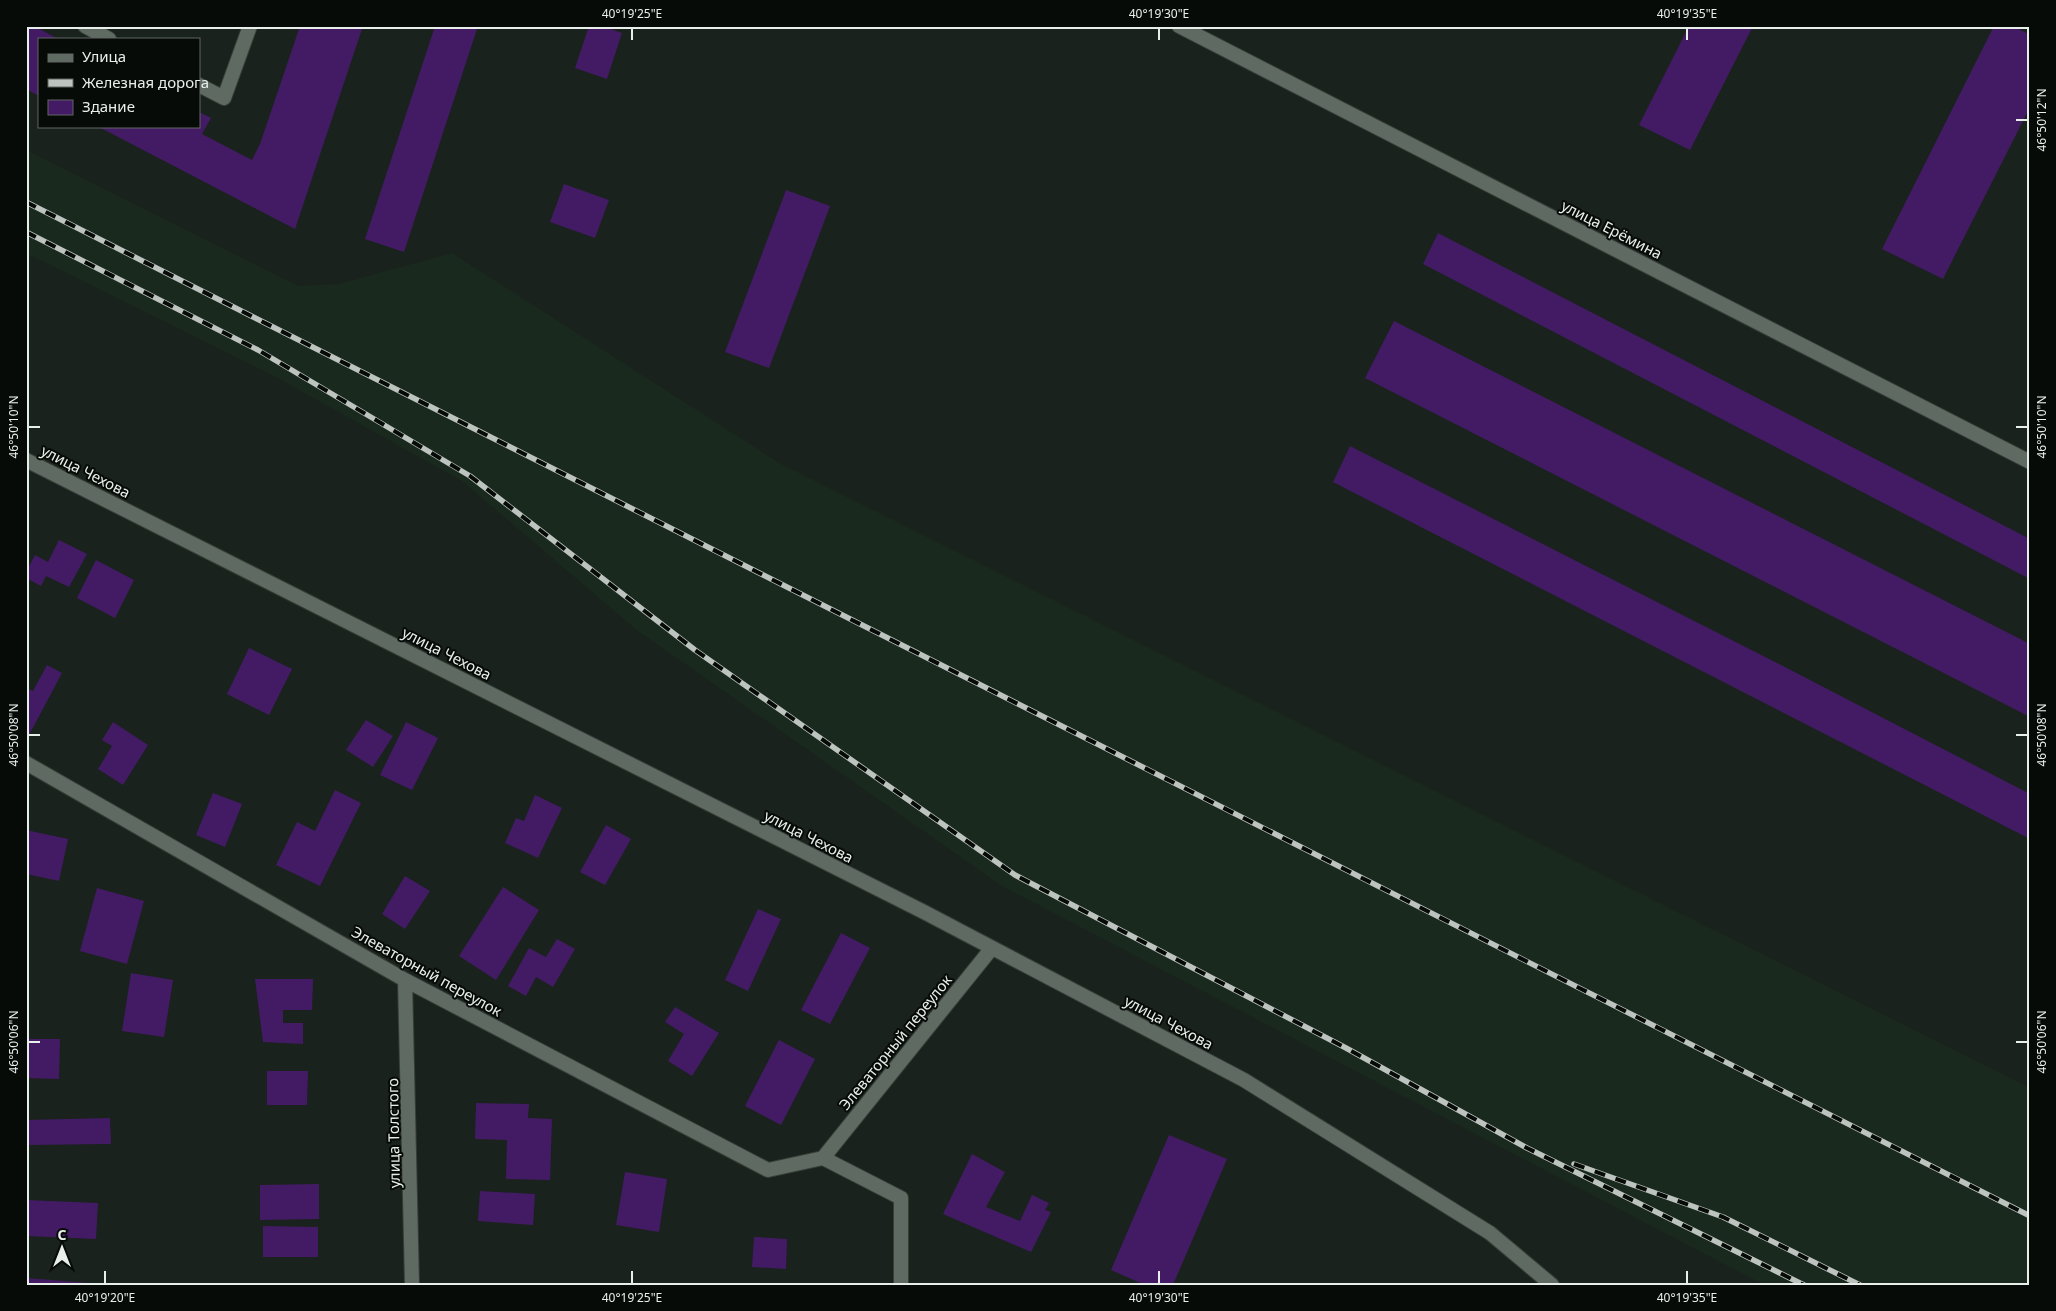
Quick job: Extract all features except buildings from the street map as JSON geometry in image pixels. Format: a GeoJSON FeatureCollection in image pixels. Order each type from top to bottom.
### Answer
{"type":"FeatureCollection","features":[{"type":"Feature","properties":{"kind":"street"},"geometry":{"type":"LineString","coordinates":[[86,26],[108,38]]}},
{"type":"Feature","properties":{"kind":"street"},"geometry":{"type":"LineString","coordinates":[[200,86],[224,98],[250,26]]}},
{"type":"Feature","properties":{"kind":"street","name":"улица Ерёмина"},"geometry":{"type":"LineString","coordinates":[[1179,26],[2030,462]]}},
{"type":"Feature","properties":{"kind":"street","name":"улица Чехова"},"geometry":{"type":"LineString","coordinates":[[26,460],[992,948],[1244,1080],[1490,1233],[1552,1285]]}},
{"type":"Feature","properties":{"kind":"street","name":"Элеваторный переулок"},"geometry":{"type":"LineString","coordinates":[[26,762],[406,980],[768,1170],[823,1158],[992,948]]}},
{"type":"Feature","properties":{"kind":"street","name":"улица Толстого"},"geometry":{"type":"LineString","coordinates":[[406,980],[412,1285]]}},
{"type":"Feature","properties":{"kind":"street"},"geometry":{"type":"LineString","coordinates":[[823,1158],[900,1198],[901,1285]]}},
{"type":"Feature","properties":{"kind":"shaded area"},"geometry":{"type":"Polygon","coordinates":[[[26,150],[298,286],[339,284],[452,253],[779,463],[2030,1088],[2030,1285],[1764,1285],[1002,886],[634,628],[462,481],[274,376],[26,253],[26,150]]]}},
{"type":"Feature","properties":{"kind":"railway"},"geometry":{"type":"LineString","coordinates":[[26,202],[2030,1216]]}},
{"type":"Feature","properties":{"kind":"railway"},"geometry":{"type":"LineString","coordinates":[[26,232],[258,350],[470,476],[695,650],[1015,875],[1346,1048],[1527,1148],[1804,1285]]}},
{"type":"Feature","properties":{"kind":"railway"},"geometry":{"type":"LineString","coordinates":[[1574,1164],[1723,1217],[1860,1285]]}}]}
